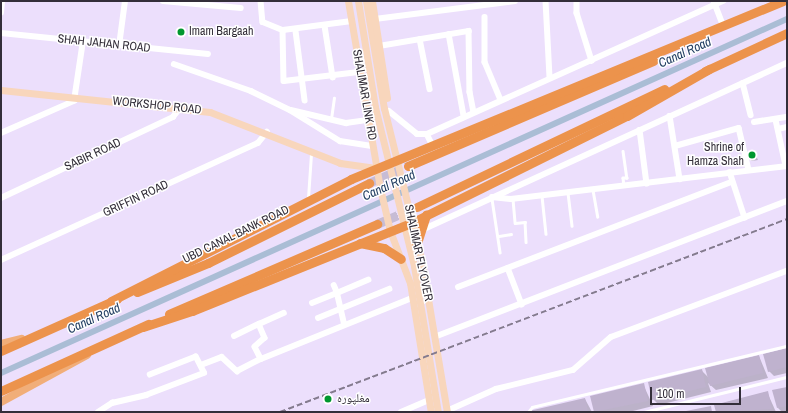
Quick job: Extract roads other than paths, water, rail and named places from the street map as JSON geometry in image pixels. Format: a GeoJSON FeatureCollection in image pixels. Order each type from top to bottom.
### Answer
{"type":"FeatureCollection","features":[{"type":"Feature","properties":{"kind":"highway"},"geometry":{"type":"LineString","coordinates":[[408,166],[577,96],[708,34],[783,1]]}},
{"type":"Feature","properties":{"kind":"highway"},"geometry":{"type":"LineString","coordinates":[[412,207],[590,122],[787,33]]}},
{"type":"Feature","properties":{"kind":"highway"},"geometry":{"type":"LineString","coordinates":[[1,351],[111,301],[376,168],[432,144],[708,34]]}},
{"type":"Feature","properties":{"kind":"highway"},"geometry":{"type":"LineString","coordinates":[[143,327],[192,311],[411,223],[627,116],[709,69]]}},
{"type":"Feature","properties":{"kind":"highway","name":"UBD CANAL BANK ROAD"},"geometry":{"type":"LineString","coordinates":[[111,301],[208,263],[369,183]]}},
{"type":"Feature","properties":{"kind":"highway"},"geometry":{"type":"LineString","coordinates":[[416,246],[426,215]]}},
{"type":"Feature","properties":{"kind":"highway"},"geometry":{"type":"LineString","coordinates":[[1,391],[143,327],[200,299],[377,224]]}},
{"type":"Feature","properties":{"kind":"highway"},"geometry":{"type":"LineString","coordinates":[[360,243],[384,248],[401,259]]}},
{"type":"Feature","properties":{"kind":"main road","name":"SHALIMAR LINK RD"},"geometry":{"type":"LineString","coordinates":[[348,1],[380,188],[390,231],[401,259],[412,298],[431,412]]}},
{"type":"Feature","properties":{"kind":"main road","name":"SHALIMAR FLYOVER"},"geometry":{"type":"LineString","coordinates":[[358,1],[375,107],[414,266],[438,412]]}},
{"type":"Feature","properties":{"kind":"main road","name":"SHALIMAR FLYOVER"},"geometry":{"type":"LineString","coordinates":[[366,1],[384,108],[422,264],[448,411]]}},
{"type":"Feature","properties":{"kind":"main road","name":"SHALIMAR LINK RD"},"geometry":{"type":"LineString","coordinates":[[372,1],[388,111],[400,174],[412,207],[411,223],[440,350],[448,411]]}},
{"type":"Feature","properties":{"kind":"main road","name":"WORKSHOP ROAD"},"geometry":{"type":"LineString","coordinates":[[1,90],[210,112],[267,132],[340,163],[376,168]]}},
{"type":"Feature","properties":{"kind":"main road"},"geometry":{"type":"LineString","coordinates":[[1,344],[34,335]]}},
{"type":"Feature","properties":{"kind":"main road"},"geometry":{"type":"LineString","coordinates":[[1,402],[72,365],[98,347]]}},
{"type":"Feature","properties":{"kind":"main road"},"geometry":{"type":"LineString","coordinates":[[421,355],[440,350]]}},
{"type":"Feature","properties":{"kind":"street"},"geometry":{"type":"LineString","coordinates":[[1,13],[2,1]]}},
{"type":"Feature","properties":{"kind":"street"},"geometry":{"type":"LineString","coordinates":[[119,46],[125,1]]}},
{"type":"Feature","properties":{"kind":"street"},"geometry":{"type":"LineString","coordinates":[[163,1],[233,4],[240,8]]}},
{"type":"Feature","properties":{"kind":"street"},"geometry":{"type":"LineString","coordinates":[[261,1],[263,22],[283,30],[296,31],[351,21]]}},
{"type":"Feature","properties":{"kind":"street"},"geometry":{"type":"LineString","coordinates":[[375,19],[515,1]]}},
{"type":"Feature","properties":{"kind":"street"},"geometry":{"type":"LineString","coordinates":[[546,1],[550,78]]}},
{"type":"Feature","properties":{"kind":"street"},"geometry":{"type":"LineString","coordinates":[[577,1],[577,13],[592,61]]}},
{"type":"Feature","properties":{"kind":"street"},"geometry":{"type":"LineString","coordinates":[[388,111],[417,134],[427,134],[464,116],[592,61],[714,3],[723,1]]}},
{"type":"Feature","properties":{"kind":"street"},"geometry":{"type":"LineString","coordinates":[[714,3],[724,27]]}},
{"type":"Feature","properties":{"kind":"street"},"geometry":{"type":"LineString","coordinates":[[485,17],[485,62],[501,100]]}},
{"type":"Feature","properties":{"kind":"street"},"geometry":{"type":"LineString","coordinates":[[325,26],[333,76]]}},
{"type":"Feature","properties":{"kind":"street"},"geometry":{"type":"LineString","coordinates":[[283,30],[284,81],[304,81],[360,72]]}},
{"type":"Feature","properties":{"kind":"street"},"geometry":{"type":"LineString","coordinates":[[296,31],[304,81],[305,100]]}},
{"type":"Feature","properties":{"kind":"street"},"geometry":{"type":"LineString","coordinates":[[379,46],[469,31],[470,92],[474,112]]}},
{"type":"Feature","properties":{"kind":"street","name":"SHAH JAHAN ROAD"},"geometry":{"type":"LineString","coordinates":[[1,33],[208,54]]}},
{"type":"Feature","properties":{"kind":"street"},"geometry":{"type":"LineString","coordinates":[[449,34],[464,116]]}},
{"type":"Feature","properties":{"kind":"street"},"geometry":{"type":"LineString","coordinates":[[420,39],[430,89]]}},
{"type":"Feature","properties":{"kind":"street"},"geometry":{"type":"LineString","coordinates":[[1,134],[69,104],[76,97],[83,41]]}},
{"type":"Feature","properties":{"kind":"street"},"geometry":{"type":"LineString","coordinates":[[422,230],[787,62]]}},
{"type":"Feature","properties":{"kind":"street"},"geometry":{"type":"LineString","coordinates":[[174,64],[290,110],[346,123],[368,120]]}},
{"type":"Feature","properties":{"kind":"street"},"geometry":{"type":"LineString","coordinates":[[743,83],[751,115]]}},
{"type":"Feature","properties":{"kind":"street","name":"SABIR ROAD"},"geometry":{"type":"LineString","coordinates":[[1,198],[174,117],[180,108]]}},
{"type":"Feature","properties":{"kind":"street"},"geometry":{"type":"LineString","coordinates":[[290,110],[340,141],[372,146]]}},
{"type":"Feature","properties":{"kind":"street"},"geometry":{"type":"LineString","coordinates":[[670,116],[680,179]]}},
{"type":"Feature","properties":{"kind":"street"},"geometry":{"type":"LineString","coordinates":[[754,122],[776,120],[786,117]]}},
{"type":"Feature","properties":{"kind":"street"},"geometry":{"type":"LineString","coordinates":[[491,197],[513,199],[787,166],[776,120]]}},
{"type":"Feature","properties":{"kind":"street"},"geometry":{"type":"LineString","coordinates":[[778,129],[787,127]]}},
{"type":"Feature","properties":{"kind":"street"},"geometry":{"type":"LineString","coordinates":[[675,146],[739,128],[749,170]]}},
{"type":"Feature","properties":{"kind":"street"},"geometry":{"type":"LineString","coordinates":[[640,130],[646,184]]}},
{"type":"Feature","properties":{"kind":"street","name":"GRIFFIN ROAD"},"geometry":{"type":"LineString","coordinates":[[1,260],[258,143],[267,132]]}},
{"type":"Feature","properties":{"kind":"street"},"geometry":{"type":"LineString","coordinates":[[427,134],[432,144]]}},
{"type":"Feature","properties":{"kind":"street"},"geometry":{"type":"LineString","coordinates":[[730,172],[744,218]]}},
{"type":"Feature","properties":{"kind":"street"},"geometry":{"type":"LineString","coordinates":[[458,287],[732,182]]}},
{"type":"Feature","properties":{"kind":"street"},"geometry":{"type":"LineString","coordinates":[[437,336],[787,201]]}},
{"type":"Feature","properties":{"kind":"street"},"geometry":{"type":"LineString","coordinates":[[508,268],[522,304]]}},
{"type":"Feature","properties":{"kind":"street"},"geometry":{"type":"LineString","coordinates":[[448,411],[496,390],[573,370],[612,337],[787,271]]}},
{"type":"Feature","properties":{"kind":"street"},"geometry":{"type":"LineString","coordinates":[[312,303],[368,280]]}},
{"type":"Feature","properties":{"kind":"street"},"geometry":{"type":"LineString","coordinates":[[334,286],[341,304],[339,311],[344,324]]}},
{"type":"Feature","properties":{"kind":"street"},"geometry":{"type":"LineString","coordinates":[[318,318],[389,290]]}},
{"type":"Feature","properties":{"kind":"street"},"geometry":{"type":"LineString","coordinates":[[201,365],[222,357],[237,371],[344,324],[412,298]]}},
{"type":"Feature","properties":{"kind":"street"},"geometry":{"type":"LineString","coordinates":[[234,336],[284,313]]}},
{"type":"Feature","properties":{"kind":"street"},"geometry":{"type":"LineString","coordinates":[[259,324],[265,338],[255,346],[261,360]]}},
{"type":"Feature","properties":{"kind":"street"},"geometry":{"type":"LineString","coordinates":[[98,412],[112,403],[146,396],[204,374],[196,357],[150,375]]}},
{"type":"Feature","properties":{"kind":"street"},"geometry":{"type":"LineString","coordinates":[[401,412],[429,400]]}},
{"type":"Feature","properties":{"kind":"lane"},"geometry":{"type":"LineString","coordinates":[[331,119],[334,98]]}},
{"type":"Feature","properties":{"kind":"lane"},"geometry":{"type":"LineString","coordinates":[[623,151],[627,178],[623,178],[624,186]]}},
{"type":"Feature","properties":{"kind":"lane"},"geometry":{"type":"LineString","coordinates":[[308,201],[312,152]]}},
{"type":"Feature","properties":{"kind":"lane"},"geometry":{"type":"LineString","coordinates":[[593,190],[598,217]]}},
{"type":"Feature","properties":{"kind":"lane"},"geometry":{"type":"LineString","coordinates":[[568,192],[572,226]]}},
{"type":"Feature","properties":{"kind":"lane"},"geometry":{"type":"LineString","coordinates":[[542,195],[546,234]]}},
{"type":"Feature","properties":{"kind":"lane"},"geometry":{"type":"LineString","coordinates":[[491,197],[500,252]]}},
{"type":"Feature","properties":{"kind":"lane"},"geometry":{"type":"LineString","coordinates":[[513,199],[515,223],[525,222],[526,242]]}},
{"type":"Feature","properties":{"kind":"lane"},"geometry":{"type":"LineString","coordinates":[[498,236],[511,234]]}},
{"type":"Feature","properties":{"kind":"lane"},"geometry":{"type":"LineString","coordinates":[[528,412],[532,408],[787,346]]}},
{"type":"Feature","properties":{"kind":"lane"},"geometry":{"type":"LineString","coordinates":[[644,412],[787,377]]}},
{"type":"Feature","properties":{"kind":"waterway","name":"Canal Road"},"geometry":{"type":"LineString","coordinates":[[1,373],[787,19]]}},
{"type":"Feature","properties":{"kind":"tunnel"},"geometry":{"type":"LineString","coordinates":[[369,183],[408,166]]}},
{"type":"Feature","properties":{"kind":"tunnel"},"geometry":{"type":"LineString","coordinates":[[377,224],[408,211]]}},
{"type":"Feature","properties":{"kind":"railway"},"geometry":{"type":"LineString","coordinates":[[280,412],[787,219]]}},
{"type":"Feature","properties":{"kind":"place","name":"Imam Bargaah"},"geometry":{"type":"Point","coordinates":[181,32]}},
{"type":"Feature","properties":{"kind":"place","name":"Shrine of Hamza Shah"},"geometry":{"type":"Point","coordinates":[752,155]}},
{"type":"Feature","properties":{"kind":"place","name":"مغلپورہ"},"geometry":{"type":"Point","coordinates":[328,399]}}]}
